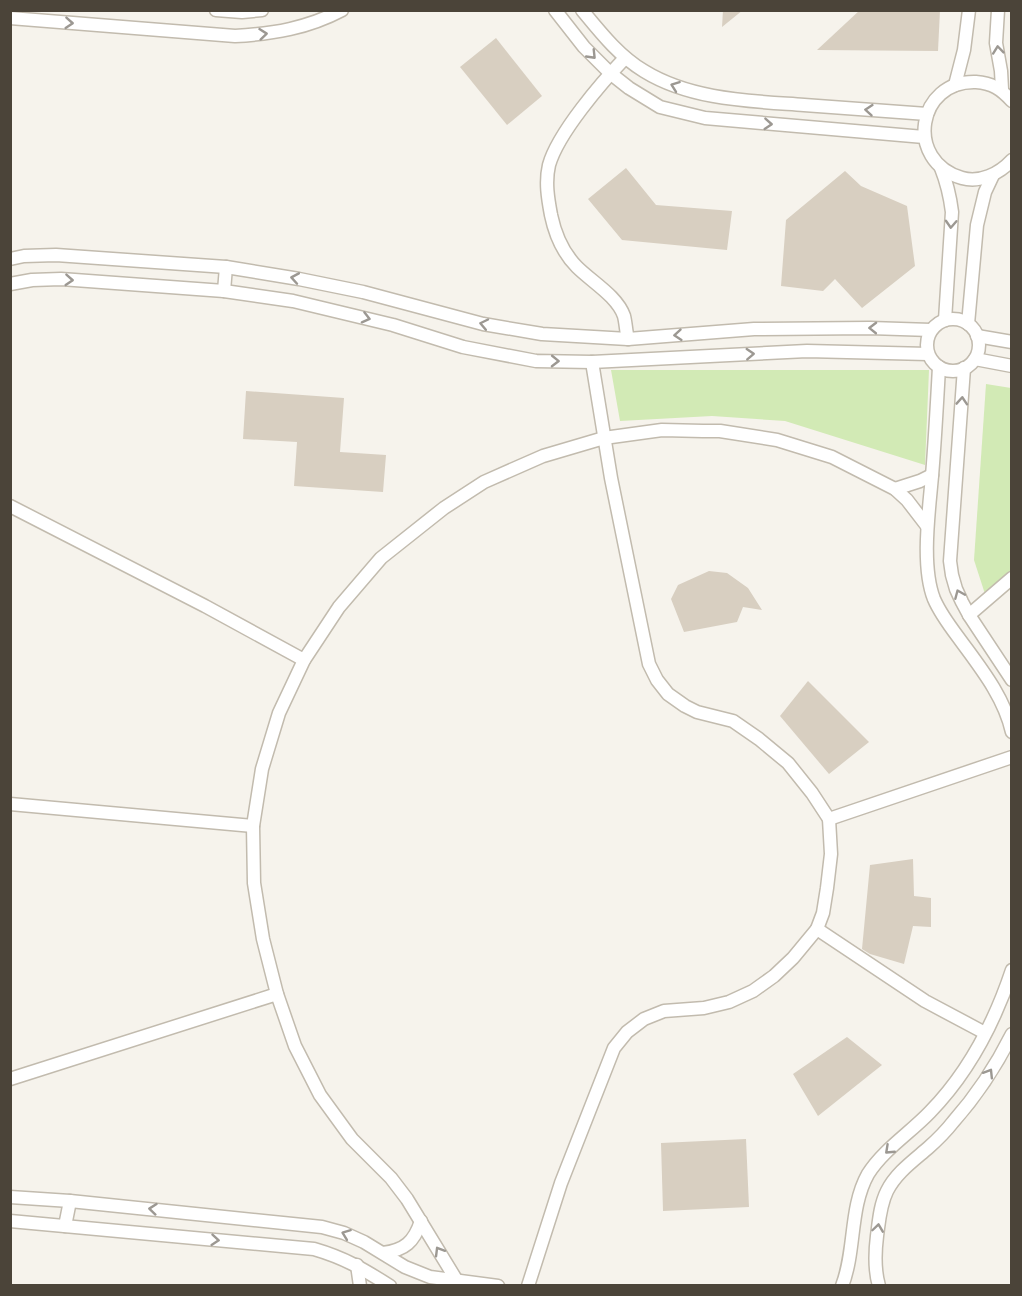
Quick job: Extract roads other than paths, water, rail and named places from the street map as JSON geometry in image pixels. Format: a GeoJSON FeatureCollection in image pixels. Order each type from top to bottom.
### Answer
{"type":"FeatureCollection","features":[{"type":"Feature","properties":{"kind":"street"},"geometry":{"type":"LineString","coordinates":[[216,10],[242,12],[262,10]]}},
{"type":"Feature","properties":{"kind":"street"},"geometry":{"type":"LineString","coordinates":[[10,18],[235,36],[284,31],[308,25],[342,10]]}},
{"type":"Feature","properties":{"kind":"street"},"geometry":{"type":"LineString","coordinates":[[555,10],[584,47],[610,73],[660,107],[705,118],[924,137]]}},
{"type":"Feature","properties":{"kind":"street"},"geometry":{"type":"LineString","coordinates":[[582,10],[626,58],[661,81],[681,89],[701,94],[771,102],[927,114]]}},
{"type":"Feature","properties":{"kind":"street"},"geometry":{"type":"LineString","coordinates":[[955,85],[964,50],[969,10]]}},
{"type":"Feature","properties":{"kind":"street"},"geometry":{"type":"LineString","coordinates":[[998,10],[996,43],[1002,89],[1011,101]]}},
{"type":"Feature","properties":{"kind":"street"},"geometry":{"type":"LineString","coordinates":[[626,58],[610,73],[570,125],[553,155],[547,187],[553,227],[563,249],[577,267],[611,297],[623,315],[628,339]]}},
{"type":"Feature","properties":{"kind":"street"},"geometry":{"type":"LineString","coordinates":[[945,320],[952,212],[946,181],[927,148],[924,126],[933,102],[955,85],[982,82],[1002,89]]}},
{"type":"Feature","properties":{"kind":"street"},"geometry":{"type":"LineString","coordinates":[[940,167],[952,175],[965,179],[979,179],[1002,170],[1011,160]]}},
{"type":"Feature","properties":{"kind":"street"},"geometry":{"type":"LineString","coordinates":[[968,324],[977,225],[985,192],[993,175]]}},
{"type":"Feature","properties":{"kind":"street"},"geometry":{"type":"LineString","coordinates":[[10,259],[56,255],[226,267],[363,292],[483,324],[542,334],[628,339],[754,329],[931,330]]}},
{"type":"Feature","properties":{"kind":"street"},"geometry":{"type":"LineString","coordinates":[[224,291],[226,267]]}},
{"type":"Feature","properties":{"kind":"street"},"geometry":{"type":"LineString","coordinates":[[10,284],[32,280],[61,279],[224,291],[292,301],[371,319],[464,347],[536,361],[592,362],[807,351],[928,354]]}},
{"type":"Feature","properties":{"kind":"street"},"geometry":{"type":"LineString","coordinates":[[945,320],[961,320],[968,324],[974,329],[979,344],[975,359],[956,371],[939,367],[928,354],[928,337],[931,330],[945,320]]}},
{"type":"Feature","properties":{"kind":"street"},"geometry":{"type":"LineString","coordinates":[[977,336],[1011,342]]}},
{"type":"Feature","properties":{"kind":"street"},"geometry":{"type":"LineString","coordinates":[[975,359],[1011,366]]}},
{"type":"Feature","properties":{"kind":"street"},"geometry":{"type":"LineString","coordinates":[[528,1286],[561,1183],[614,1048],[627,1032],[644,1019],[664,1011],[704,1008],[729,1002],[753,991],[774,976],[793,958],[816,929],[823,914],[831,854],[829,819],[788,763],[733,721],[697,712],[668,694],[657,680],[649,664],[604,438],[592,362]]}},
{"type":"Feature","properties":{"kind":"street"},"geometry":{"type":"LineString","coordinates":[[939,367],[927,526],[928,578],[941,615],[998,695],[1011,732]]}},
{"type":"Feature","properties":{"kind":"street"},"geometry":{"type":"LineString","coordinates":[[964,368],[950,561],[952,575],[969,615],[1011,680]]}},
{"type":"Feature","properties":{"kind":"street"},"geometry":{"type":"LineString","coordinates":[[457,1281],[397,1185],[352,1139],[320,1095],[295,1046],[277,994],[263,939],[254,883],[253,826],[268,746],[279,713],[304,660],[339,607],[381,558],[444,508],[484,482],[543,456],[604,438],[662,430],[693,430],[720,431],[777,440],[832,457],[896,489],[927,526]]}},
{"type":"Feature","properties":{"kind":"street"},"geometry":{"type":"LineString","coordinates":[[896,489],[932,475]]}},
{"type":"Feature","properties":{"kind":"street"},"geometry":{"type":"LineString","coordinates":[[10,506],[205,606],[304,660]]}},
{"type":"Feature","properties":{"kind":"street"},"geometry":{"type":"LineString","coordinates":[[969,615],[1011,578]]}},
{"type":"Feature","properties":{"kind":"street"},"geometry":{"type":"LineString","coordinates":[[829,819],[1011,758]]}},
{"type":"Feature","properties":{"kind":"street"},"geometry":{"type":"LineString","coordinates":[[10,804],[253,826]]}},
{"type":"Feature","properties":{"kind":"street"},"geometry":{"type":"LineString","coordinates":[[816,929],[925,1001],[985,1033]]}},
{"type":"Feature","properties":{"kind":"street"},"geometry":{"type":"LineString","coordinates":[[842,1286],[849,1263],[855,1215],[861,1190],[868,1175],[877,1162],[932,1110],[952,1086],[985,1033],[1004,993],[1011,970]]}},
{"type":"Feature","properties":{"kind":"street"},"geometry":{"type":"LineString","coordinates":[[10,1079],[277,994]]}},
{"type":"Feature","properties":{"kind":"street"},"geometry":{"type":"LineString","coordinates":[[879,1286],[875,1251],[882,1204],[887,1191],[895,1178],[937,1139],[973,1099],[1010,1042]]}},
{"type":"Feature","properties":{"kind":"street"},"geometry":{"type":"LineString","coordinates":[[10,1197],[322,1227],[364,1242],[405,1268],[430,1277],[498,1286]]}},
{"type":"Feature","properties":{"kind":"street"},"geometry":{"type":"LineString","coordinates":[[65,1226],[69,1201]]}},
{"type":"Feature","properties":{"kind":"street"},"geometry":{"type":"LineString","coordinates":[[10,1221],[314,1250],[357,1265],[390,1286]]}},
{"type":"Feature","properties":{"kind":"street"},"geometry":{"type":"LineString","coordinates":[[383,1254],[403,1248],[412,1241],[421,1221]]}},
{"type":"Feature","properties":{"kind":"street"},"geometry":{"type":"LineString","coordinates":[[357,1265],[360,1286]]}}]}
